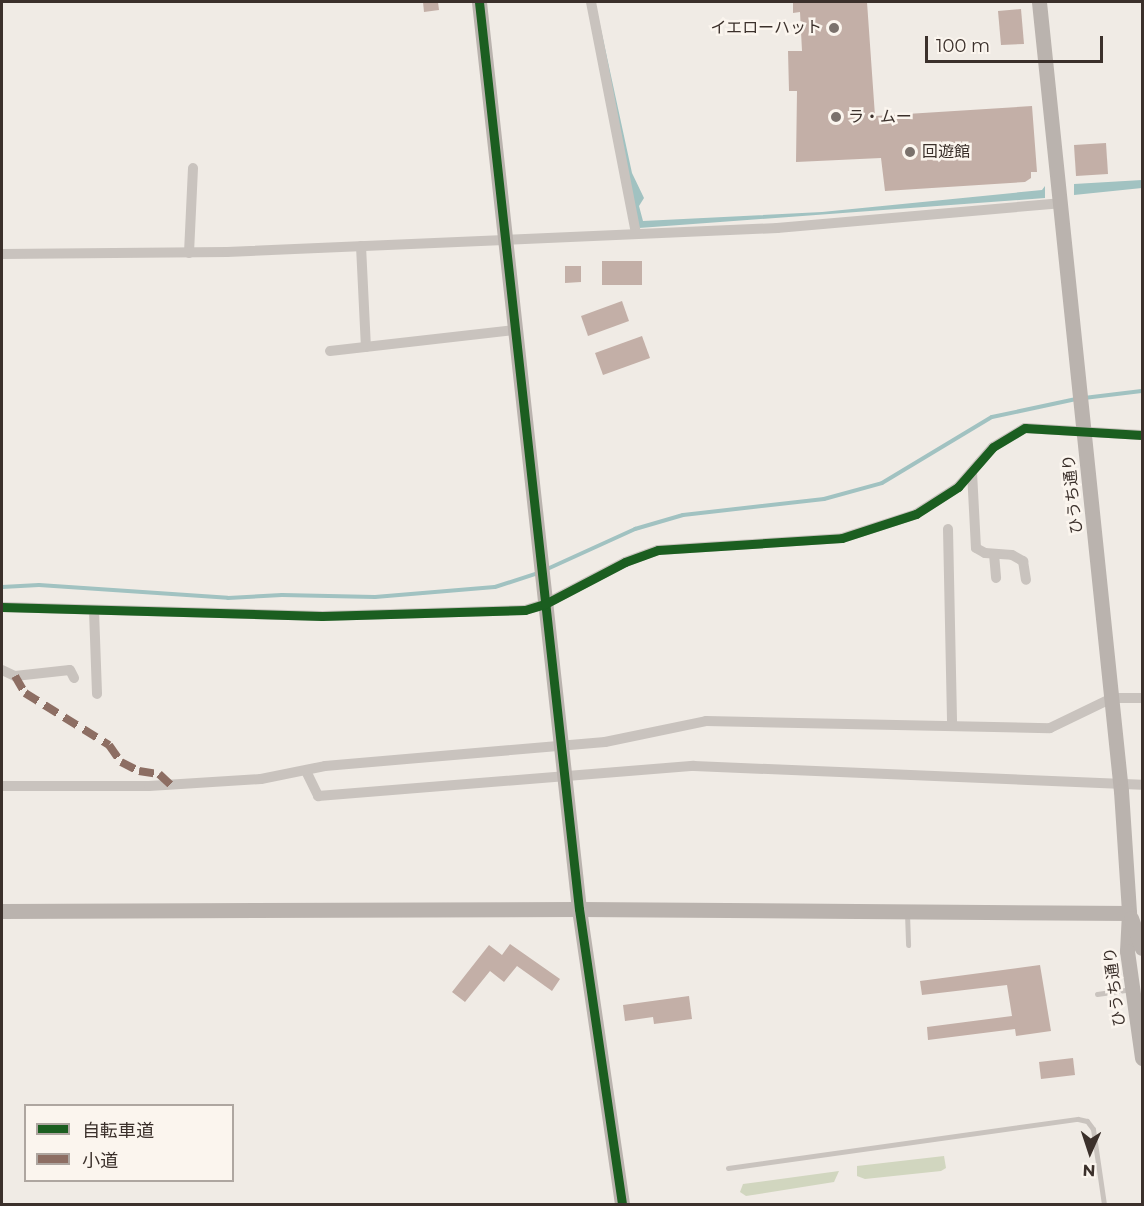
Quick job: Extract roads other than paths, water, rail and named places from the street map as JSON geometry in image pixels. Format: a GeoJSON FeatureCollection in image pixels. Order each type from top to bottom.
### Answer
{"type":"FeatureCollection","features":[{"type":"Feature","properties":{"kind":"street"},"geometry":{"type":"LineString","coordinates":[[479,2],[579,909],[622,1204]]}},
{"type":"Feature","properties":{"kind":"street"},"geometry":{"type":"LineString","coordinates":[[591,2],[636,234]]}},
{"type":"Feature","properties":{"kind":"street","name":"ひうち通り"},"geometry":{"type":"LineString","coordinates":[[1039,2],[1120,784],[1129,913],[1127,951],[1143,1058]]}},
{"type":"Feature","properties":{"kind":"street"},"geometry":{"type":"LineString","coordinates":[[189,253],[193,168]]}},
{"type":"Feature","properties":{"kind":"street"},"geometry":{"type":"LineString","coordinates":[[2,254],[189,253],[777,228],[1059,203]]}},
{"type":"Feature","properties":{"kind":"street"},"geometry":{"type":"LineString","coordinates":[[361,246],[366,347]]}},
{"type":"Feature","properties":{"kind":"street"},"geometry":{"type":"LineString","coordinates":[[330,351],[514,330]]}},
{"type":"Feature","properties":{"kind":"street"},"geometry":{"type":"LineString","coordinates":[[2,608],[322,616],[485,614],[545,604],[625,562],[658,550],[826,540],[874,529],[931,507],[972,472],[993,447],[1015,431],[1036,428],[1143,435]]}},
{"type":"Feature","properties":{"kind":"street"},"geometry":{"type":"LineString","coordinates":[[972,472],[973,540],[976,548],[994,554],[1012,555],[1023,561],[1026,580]]}},
{"type":"Feature","properties":{"kind":"street"},"geometry":{"type":"LineString","coordinates":[[948,529],[952,726]]}},
{"type":"Feature","properties":{"kind":"street"},"geometry":{"type":"LineString","coordinates":[[994,554],[996,578]]}},
{"type":"Feature","properties":{"kind":"street"},"geometry":{"type":"LineString","coordinates":[[94,611],[96,694]]}},
{"type":"Feature","properties":{"kind":"street"},"geometry":{"type":"LineString","coordinates":[[2,670],[15,676],[70,669],[74,678]]}},
{"type":"Feature","properties":{"kind":"street"},"geometry":{"type":"LineString","coordinates":[[2,786],[149,786],[261,779],[325,766],[605,742],[706,721],[1050,728],[1112,698],[1143,698]]}},
{"type":"Feature","properties":{"kind":"street"},"geometry":{"type":"LineString","coordinates":[[306,771],[316,793],[323,796],[694,766],[1143,785]]}},
{"type":"Feature","properties":{"kind":"street"},"geometry":{"type":"LineString","coordinates":[[2,911],[579,909],[1129,913]]}},
{"type":"Feature","properties":{"kind":"street","name":"ひうち通り"},"geometry":{"type":"LineString","coordinates":[[1129,913],[1143,948]]}},
{"type":"Feature","properties":{"kind":"lane"},"geometry":{"type":"LineString","coordinates":[[908,912],[908,945]]}},
{"type":"Feature","properties":{"kind":"lane"},"geometry":{"type":"LineString","coordinates":[[1097,994],[1132,989]]}},
{"type":"Feature","properties":{"kind":"lane"},"geometry":{"type":"LineString","coordinates":[[728,1168],[1078,1119],[1087,1121],[1093,1129],[1104,1204]]}},
{"type":"Feature","properties":{"kind":"water"},"geometry":{"type":"Polygon","coordinates":[[[597,11],[632,173],[644,198],[639,206],[643,221],[822,212],[1042,190],[1045,186],[1045,198],[639,228],[597,11]]]}},
{"type":"Feature","properties":{"kind":"water"},"geometry":{"type":"Polygon","coordinates":[[[1142,180],[1142,188],[1074,195],[1074,184],[1142,180]]]}},
{"type":"Feature","properties":{"kind":"waterway"},"geometry":{"type":"LineString","coordinates":[[1084,398],[1142,391]]}},
{"type":"Feature","properties":{"kind":"waterway"},"geometry":{"type":"LineString","coordinates":[[545,570],[635,529],[683,515],[824,499],[882,483],[992,417],[1076,399]]}},
{"type":"Feature","properties":{"kind":"waterway"},"geometry":{"type":"LineString","coordinates":[[2,587],[39,585],[228,598],[282,595],[375,597],[495,587],[538,573]]}},
{"type":"Feature","properties":{"kind":"place","name":"イエローハット"},"geometry":{"type":"Point","coordinates":[834,28]}},
{"type":"Feature","properties":{"kind":"place","name":"ラ・ムー"},"geometry":{"type":"Point","coordinates":[836,117]}},
{"type":"Feature","properties":{"kind":"place","name":"回遊館"},"geometry":{"type":"Point","coordinates":[910,152]}}]}
